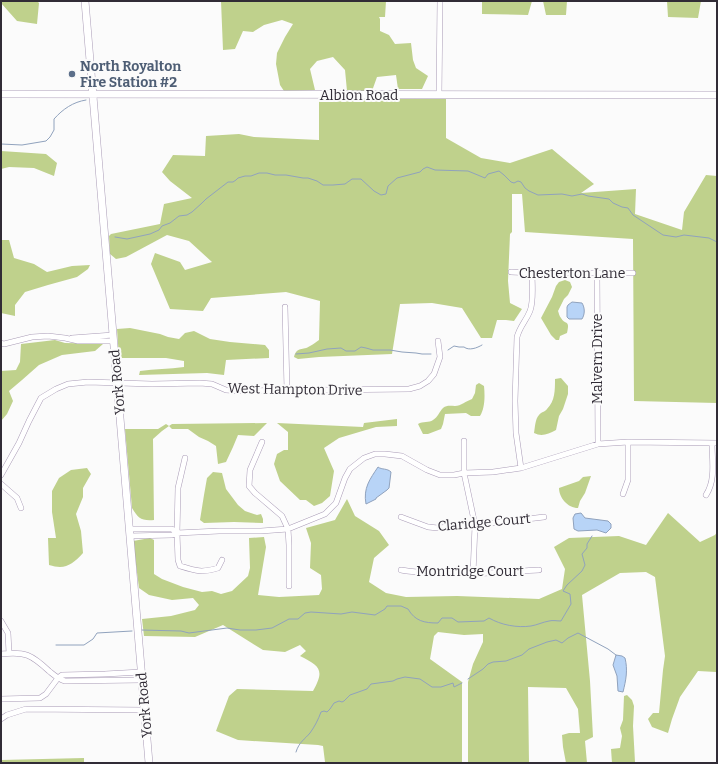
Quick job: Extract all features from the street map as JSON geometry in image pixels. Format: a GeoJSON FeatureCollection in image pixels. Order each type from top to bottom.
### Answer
{"type":"FeatureCollection","features":[{"type":"Feature","properties":{"kind":"street","name":"York Road"},"geometry":{"type":"LineString","coordinates":[[85,1],[149,763]]}},
{"type":"Feature","properties":{"kind":"street"},"geometry":{"type":"LineString","coordinates":[[439,95],[440,1]]}},
{"type":"Feature","properties":{"kind":"street","name":"Albion Road"},"geometry":{"type":"LineString","coordinates":[[1,94],[717,95]]}},
{"type":"Feature","properties":{"kind":"street","name":"Chesterton Lane"},"geometry":{"type":"LineString","coordinates":[[511,272],[633,273]]}},
{"type":"Feature","properties":{"kind":"street"},"geometry":{"type":"LineString","coordinates":[[521,468],[516,433],[515,401],[517,337],[519,330],[530,310],[532,301],[532,273]]}},
{"type":"Feature","properties":{"kind":"street","name":"Malvern Drive"},"geometry":{"type":"LineString","coordinates":[[597,273],[598,444]]}},
{"type":"Feature","properties":{"kind":"street"},"geometry":{"type":"LineString","coordinates":[[285,307],[287,390]]}},
{"type":"Feature","properties":{"kind":"street"},"geometry":{"type":"LineString","coordinates":[[1,343],[4,344],[32,336],[113,338]]}},
{"type":"Feature","properties":{"kind":"street","name":"West Hampton Drive"},"geometry":{"type":"LineString","coordinates":[[1,475],[19,443],[41,398],[56,388],[68,384],[88,382],[152,384],[200,383],[212,384],[226,390],[242,391],[409,390],[428,382],[434,374],[440,357],[438,341]]}},
{"type":"Feature","properties":{"kind":"street"},"geometry":{"type":"LineString","coordinates":[[464,441],[464,473],[474,525],[474,574]]}},
{"type":"Feature","properties":{"kind":"street"},"geometry":{"type":"LineString","coordinates":[[262,442],[250,470],[249,486],[282,516],[288,528],[289,586]]}},
{"type":"Feature","properties":{"kind":"street"},"geometry":{"type":"LineString","coordinates":[[623,494],[628,480],[628,442]]}},
{"type":"Feature","properties":{"kind":"street"},"geometry":{"type":"LineString","coordinates":[[130,532],[172,529],[177,532],[219,530],[261,531],[288,528],[325,514],[336,503],[350,469],[364,458],[375,454],[402,456],[427,470],[440,475],[454,475],[521,468],[598,444],[628,442],[714,443],[712,479],[710,488],[706,495]]}},
{"type":"Feature","properties":{"kind":"street"},"geometry":{"type":"LineString","coordinates":[[185,458],[178,488],[177,532],[178,560],[180,566],[195,571],[208,571],[218,568],[222,560]]}},
{"type":"Feature","properties":{"kind":"street"},"geometry":{"type":"LineString","coordinates":[[1,484],[17,498],[22,508]]}},
{"type":"Feature","properties":{"kind":"street","name":"Claridge Court"},"geometry":{"type":"LineString","coordinates":[[401,518],[428,527],[438,528],[544,517]]}},
{"type":"Feature","properties":{"kind":"street","name":"Montridge Court"},"geometry":{"type":"LineString","coordinates":[[401,570],[441,574],[474,574],[539,570]]}},
{"type":"Feature","properties":{"kind":"street"},"geometry":{"type":"LineString","coordinates":[[1,621],[8,633],[9,653]]}},
{"type":"Feature","properties":{"kind":"street"},"geometry":{"type":"LineString","coordinates":[[1,654],[24,654],[30,656],[58,678],[65,681],[141,680]]}},
{"type":"Feature","properties":{"kind":"street"},"geometry":{"type":"LineString","coordinates":[[1,698],[40,698],[46,694],[62,675],[141,672]]}},
{"type":"Feature","properties":{"kind":"street"},"geometry":{"type":"LineString","coordinates":[[1,719],[7,715],[26,709],[144,710]]}},
{"type":"Feature","properties":{"kind":"green space"},"geometry":{"type":"Polygon","coordinates":[[[1,1],[37,1],[39,3],[37,24],[17,21],[1,3],[1,1]]]}},
{"type":"Feature","properties":{"kind":"green space"},"geometry":{"type":"Polygon","coordinates":[[[221,1],[386,1],[385,17],[379,17],[380,31],[389,35],[395,44],[411,43],[413,60],[416,68],[428,76],[422,89],[398,89],[396,75],[377,77],[372,91],[347,91],[345,70],[333,57],[317,61],[310,69],[315,90],[284,91],[280,85],[276,64],[277,53],[293,24],[282,20],[264,25],[253,32],[243,31],[235,49],[223,50],[221,1]]]}},
{"type":"Feature","properties":{"kind":"green space"},"geometry":{"type":"Polygon","coordinates":[[[482,1],[532,1],[528,15],[482,14],[482,1]]]}},
{"type":"Feature","properties":{"kind":"green space"},"geometry":{"type":"Polygon","coordinates":[[[543,1],[567,1],[566,15],[546,15],[543,1]]]}},
{"type":"Feature","properties":{"kind":"green space"},"geometry":{"type":"Polygon","coordinates":[[[667,1],[701,1],[698,18],[668,17],[667,1]]]}},
{"type":"Feature","properties":{"kind":"green space"},"geometry":{"type":"Polygon","coordinates":[[[319,99],[446,99],[446,138],[481,158],[510,163],[552,149],[594,184],[581,193],[636,189],[635,214],[682,230],[684,212],[706,175],[717,176],[717,403],[634,401],[633,239],[525,232],[522,194],[512,194],[512,232],[510,234],[508,281],[510,303],[522,309],[514,321],[497,320],[492,338],[481,338],[462,308],[432,303],[400,304],[392,354],[298,359],[294,357],[297,351],[319,340],[320,301],[286,292],[211,298],[203,311],[170,309],[151,264],[155,253],[180,262],[185,270],[212,262],[189,241],[167,235],[126,257],[116,259],[110,254],[109,236],[111,234],[160,224],[164,204],[192,198],[170,181],[162,172],[173,155],[205,156],[206,136],[239,134],[254,137],[319,140],[319,99]]]}},
{"type":"Feature","properties":{"kind":"green space"},"geometry":{"type":"Polygon","coordinates":[[[1,151],[46,154],[57,163],[54,176],[34,168],[9,167],[1,169],[1,151]]]}},
{"type":"Feature","properties":{"kind":"green space"},"geometry":{"type":"Polygon","coordinates":[[[1,240],[9,240],[14,258],[34,264],[47,272],[72,266],[90,265],[88,269],[77,277],[25,292],[15,305],[15,316],[1,313],[1,240]]]}},
{"type":"Feature","properties":{"kind":"green space"},"geometry":{"type":"Polygon","coordinates":[[[565,280],[570,282],[572,287],[558,311],[560,317],[568,324],[568,329],[567,333],[560,336],[559,340],[556,340],[551,335],[541,318],[556,286],[559,282],[565,280]]]}},
{"type":"Feature","properties":{"kind":"green space"},"geometry":{"type":"Polygon","coordinates":[[[130,328],[179,339],[185,333],[194,331],[210,339],[265,345],[269,350],[269,358],[226,360],[224,375],[207,373],[139,375],[140,371],[184,367],[184,361],[166,358],[119,358],[117,329],[130,328]]]}},
{"type":"Feature","properties":{"kind":"green space"},"geometry":{"type":"Polygon","coordinates":[[[55,340],[65,343],[103,344],[95,351],[62,355],[39,365],[9,391],[13,401],[7,414],[1,421],[1,371],[16,370],[20,362],[21,344],[55,340]]]}},
{"type":"Feature","properties":{"kind":"green space"},"geometry":{"type":"Polygon","coordinates":[[[561,378],[568,386],[568,394],[559,416],[556,430],[542,435],[534,433],[538,417],[550,406],[553,399],[555,379],[561,378]]]}},
{"type":"Feature","properties":{"kind":"green space"},"geometry":{"type":"Polygon","coordinates":[[[479,383],[484,386],[484,406],[480,416],[471,416],[466,413],[445,414],[441,429],[428,434],[423,434],[418,424],[433,420],[444,407],[459,405],[472,399],[475,393],[476,385],[479,383]]]}},
{"type":"Feature","properties":{"kind":"green space"},"geometry":{"type":"Polygon","coordinates":[[[397,419],[397,426],[376,427],[339,438],[324,448],[334,471],[330,496],[322,503],[314,506],[306,500],[300,500],[280,481],[274,464],[277,454],[284,450],[288,450],[288,432],[277,423],[363,427],[364,423],[397,419]]]}},
{"type":"Feature","properties":{"kind":"green space"},"geometry":{"type":"Polygon","coordinates":[[[267,423],[254,436],[238,435],[226,462],[218,464],[216,446],[188,429],[172,429],[169,426],[172,424],[267,423]]]}},
{"type":"Feature","properties":{"kind":"green space"},"geometry":{"type":"Polygon","coordinates":[[[166,424],[169,426],[153,439],[154,520],[146,520],[140,518],[132,508],[125,429],[158,429],[166,424]]]}},
{"type":"Feature","properties":{"kind":"green space"},"geometry":{"type":"Polygon","coordinates":[[[87,468],[91,474],[83,488],[83,497],[76,514],[81,531],[83,553],[75,561],[64,567],[49,565],[48,538],[56,538],[52,512],[52,491],[59,478],[71,470],[87,468]]]}},
{"type":"Feature","properties":{"kind":"green space"},"geometry":{"type":"Polygon","coordinates":[[[213,472],[222,473],[226,489],[238,505],[245,511],[257,515],[261,514],[263,523],[204,523],[200,520],[207,478],[213,472]]]}},
{"type":"Feature","properties":{"kind":"green space"},"geometry":{"type":"Polygon","coordinates":[[[591,476],[578,508],[574,508],[562,499],[559,488],[579,481],[583,477],[591,476]]]}},
{"type":"Feature","properties":{"kind":"green space"},"geometry":{"type":"Polygon","coordinates":[[[347,499],[355,516],[379,531],[389,545],[374,558],[369,582],[386,593],[406,597],[457,596],[539,599],[562,589],[565,569],[554,547],[569,538],[619,536],[646,545],[668,513],[700,542],[715,535],[717,532],[717,675],[716,672],[698,671],[680,697],[668,733],[652,727],[648,719],[653,713],[659,713],[665,656],[655,577],[646,572],[620,573],[582,595],[590,681],[593,737],[585,741],[587,763],[566,763],[562,735],[569,733],[580,733],[578,709],[566,688],[528,687],[529,763],[468,763],[468,682],[473,664],[483,642],[483,634],[464,635],[438,632],[434,636],[430,659],[462,682],[462,763],[321,763],[325,762],[323,746],[238,740],[216,731],[229,696],[237,689],[313,691],[319,678],[318,669],[312,663],[300,656],[306,651],[300,645],[285,652],[263,650],[223,625],[195,637],[144,636],[142,619],[171,616],[195,610],[199,605],[193,598],[172,600],[149,595],[139,588],[133,541],[150,538],[154,540],[154,574],[162,579],[202,592],[212,591],[221,594],[232,591],[248,576],[250,568],[249,538],[264,537],[266,547],[258,595],[279,597],[319,595],[322,589],[321,575],[310,568],[311,543],[306,528],[335,520],[347,499]]]}},
{"type":"Feature","properties":{"kind":"green space"},"geometry":{"type":"Polygon","coordinates":[[[627,695],[632,700],[634,706],[633,726],[635,762],[612,763],[611,749],[620,748],[622,736],[620,728],[623,720],[624,696],[627,695]]]}},
{"type":"Feature","properties":{"kind":"green space"},"geometry":{"type":"Polygon","coordinates":[[[84,758],[84,763],[1,763],[1,760],[84,758]]]}},
{"type":"Feature","properties":{"kind":"water"},"geometry":{"type":"Polygon","coordinates":[[[572,302],[582,303],[584,307],[584,315],[582,319],[569,319],[567,317],[567,307],[572,302]]]}},
{"type":"Feature","properties":{"kind":"water"},"geometry":{"type":"Polygon","coordinates":[[[378,467],[391,472],[389,488],[376,499],[366,504],[366,488],[378,467]]]}},
{"type":"Feature","properties":{"kind":"water"},"geometry":{"type":"Polygon","coordinates":[[[581,513],[585,518],[608,521],[611,524],[611,528],[606,533],[597,530],[578,531],[574,529],[573,518],[575,514],[581,513]]]}},
{"type":"Feature","properties":{"kind":"water"},"geometry":{"type":"Polygon","coordinates":[[[616,655],[625,658],[626,662],[626,675],[623,692],[618,691],[617,676],[613,665],[616,655]]]}},
{"type":"Feature","properties":{"kind":"waterway"},"geometry":{"type":"LineString","coordinates":[[1,144],[22,145],[46,141],[54,130],[54,119],[57,115],[73,104],[86,100]]}},
{"type":"Feature","properties":{"kind":"waterway"},"geometry":{"type":"LineString","coordinates":[[115,237],[127,239],[150,234],[159,230],[162,226],[170,223],[179,216],[187,215],[192,212],[228,182],[233,182],[238,178],[245,176],[251,176],[259,173],[286,175],[308,178],[323,185],[345,184],[352,179],[361,179],[374,191],[381,195],[386,194],[388,186],[397,178],[420,172],[427,167],[435,170],[468,171],[485,178],[488,174],[499,171],[511,182],[521,182],[525,188],[538,195],[562,194],[572,196],[582,194],[609,199],[613,203],[628,208],[633,215],[663,235],[676,237],[684,235],[709,238],[717,242]]}},
{"type":"Feature","properties":{"kind":"waterway"},"geometry":{"type":"LineString","coordinates":[[448,350],[454,346],[471,349],[482,345]]}},
{"type":"Feature","properties":{"kind":"waterway"},"geometry":{"type":"LineString","coordinates":[[296,354],[341,348],[346,351],[355,351],[361,347],[373,350],[431,354]]}},
{"type":"Feature","properties":{"kind":"waterway"},"geometry":{"type":"LineString","coordinates":[[141,630],[181,631],[189,633],[227,628],[256,630],[272,628],[289,619],[298,619],[305,613],[341,614],[352,612],[375,615],[387,606],[401,606],[408,609],[417,619],[438,623],[442,618],[452,618],[458,622],[484,621],[489,618],[504,624],[526,627],[544,622],[561,621],[571,604],[570,594],[563,591],[567,585],[582,571],[585,565],[582,554],[587,548],[587,544],[592,536]]}},
{"type":"Feature","properties":{"kind":"waterway"},"geometry":{"type":"LineString","coordinates":[[56,645],[84,645],[93,639],[97,633],[132,631]]}},
{"type":"Feature","properties":{"kind":"waterway"},"geometry":{"type":"LineString","coordinates":[[468,679],[488,664],[506,661],[522,655],[529,649],[547,642],[556,640],[562,643],[578,633],[616,655]]}},
{"type":"Feature","properties":{"kind":"waterway"},"geometry":{"type":"LineString","coordinates":[[296,752],[300,743],[310,733],[321,712],[327,712],[334,703],[344,701],[350,695],[367,689],[371,684],[393,681],[405,677],[420,679],[432,687],[441,687],[453,683],[454,687],[462,683]]}},
{"type":"Feature","properties":{"kind":"place","name":"North Royalton Fire Station #2"},"geometry":{"type":"Point","coordinates":[72,74]}}]}
